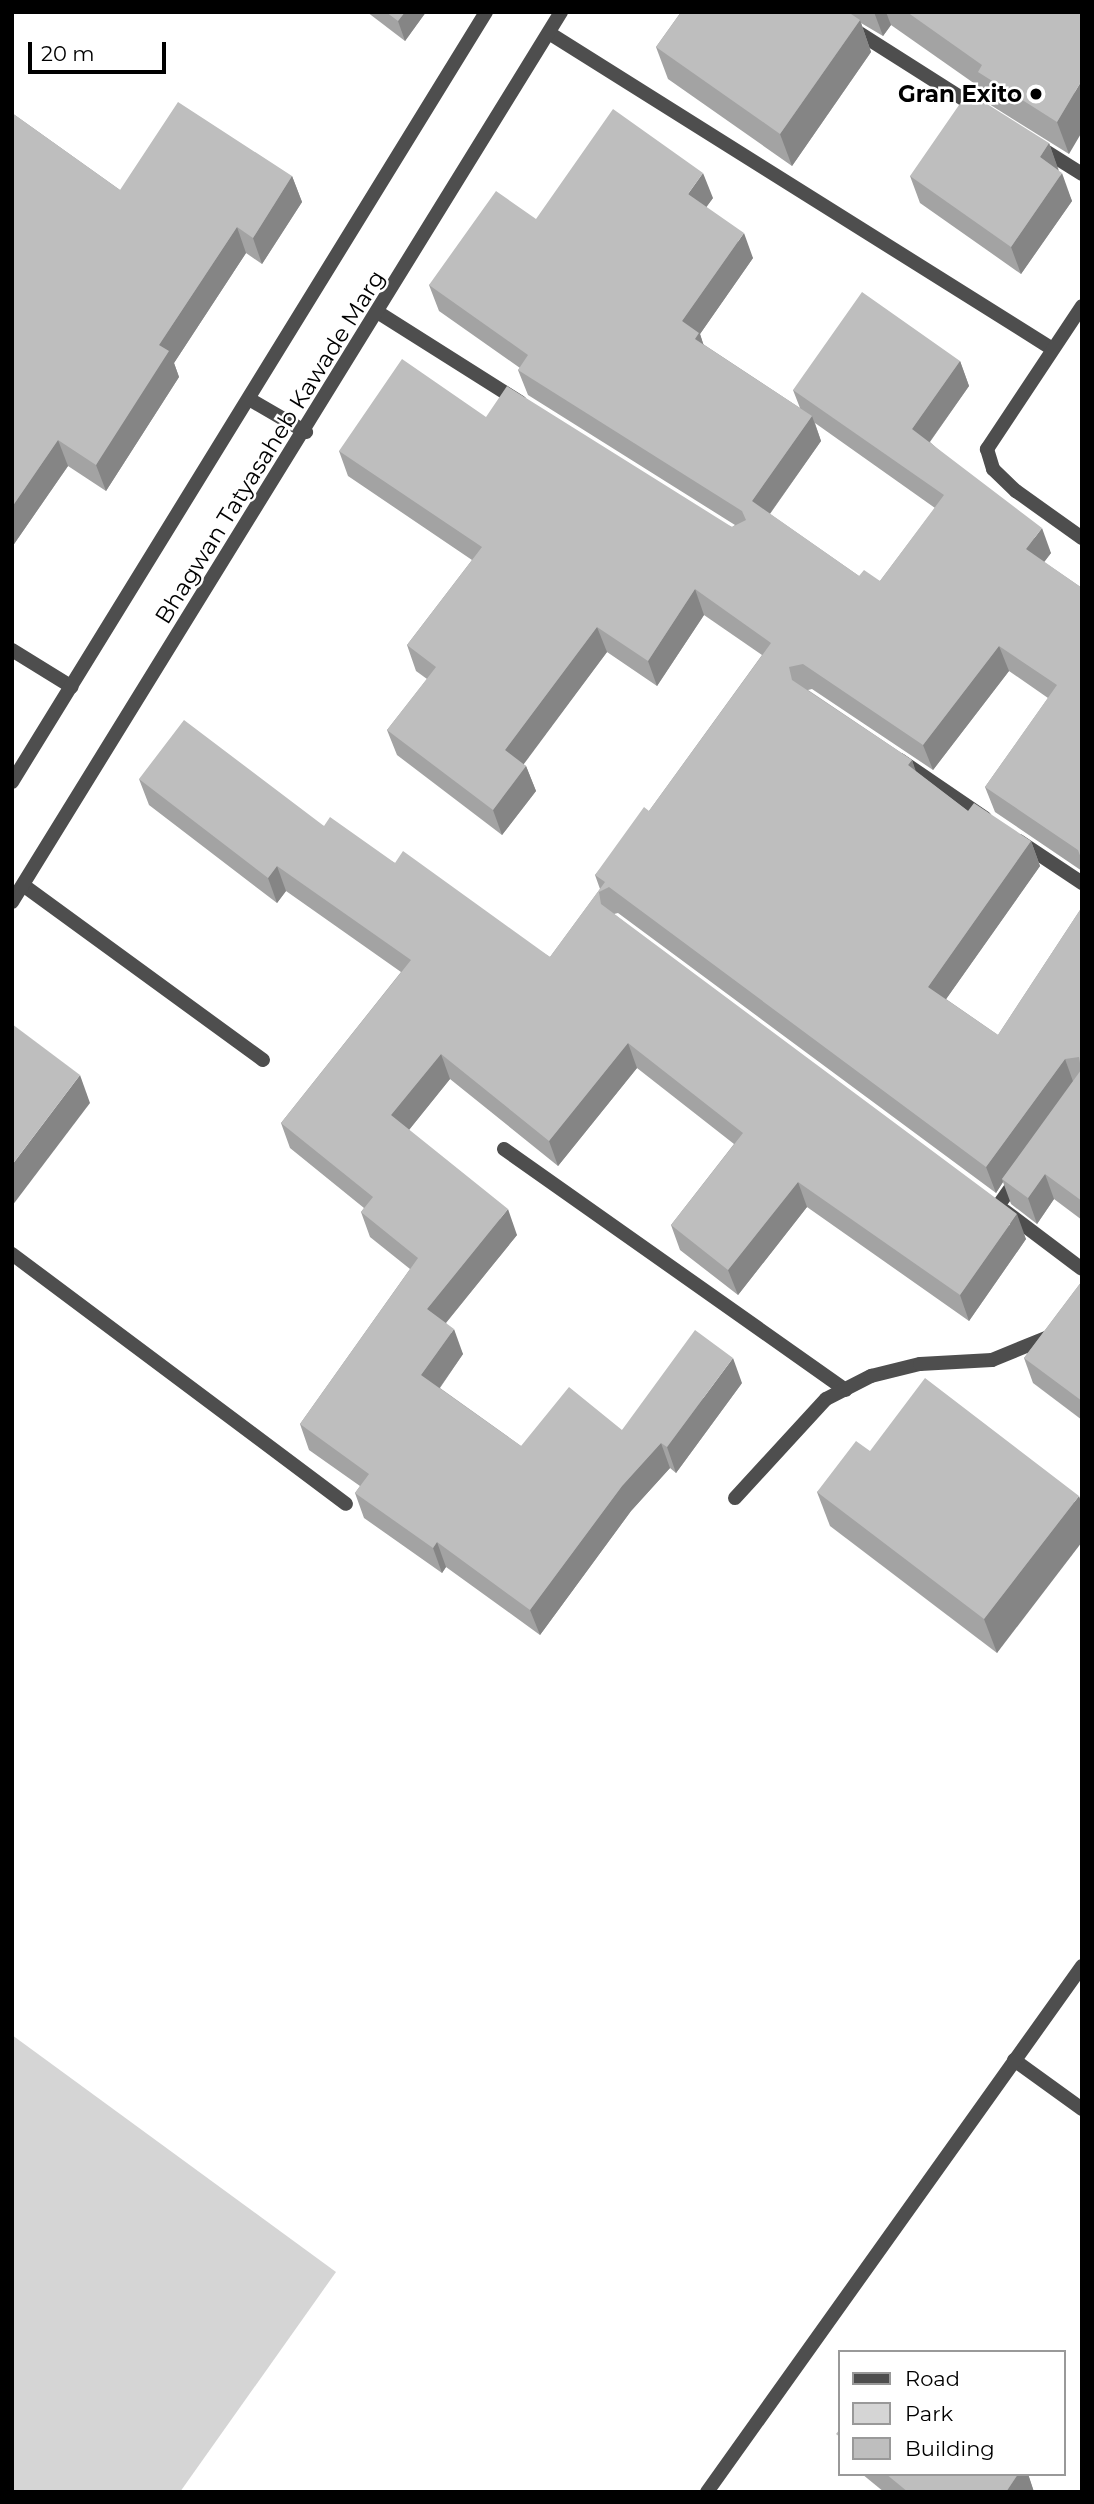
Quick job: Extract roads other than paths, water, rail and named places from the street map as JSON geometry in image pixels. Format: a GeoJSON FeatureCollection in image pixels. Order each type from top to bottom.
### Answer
{"type":"FeatureCollection","features":[{"type":"Feature","properties":{"kind":"street","name":"Bhagwan Tatyasaheb Kawade Marg"},"geometry":{"type":"LineString","coordinates":[[12,782],[486,12]]}},
{"type":"Feature","properties":{"kind":"street","name":"Bhagwan Tatyasaheb Kawade Marg"},"geometry":{"type":"LineString","coordinates":[[12,901],[306,432],[561,12]]}},
{"type":"Feature","properties":{"kind":"street"},"geometry":{"type":"LineString","coordinates":[[826,12],[989,116]]}},
{"type":"Feature","properties":{"kind":"street"},"geometry":{"type":"LineString","coordinates":[[549,33],[1051,348]]}},
{"type":"Feature","properties":{"kind":"street"},"geometry":{"type":"LineString","coordinates":[[1024,138],[1082,174]]}},
{"type":"Feature","properties":{"kind":"street"},"geometry":{"type":"LineString","coordinates":[[1082,306],[1051,348],[987,449],[993,468],[1016,491],[1082,538]]}},
{"type":"Feature","properties":{"kind":"street"},"geometry":{"type":"LineString","coordinates":[[379,313],[538,413]]}},
{"type":"Feature","properties":{"kind":"street"},"geometry":{"type":"LineString","coordinates":[[249,399],[306,432]]}},
{"type":"Feature","properties":{"kind":"street"},"geometry":{"type":"LineString","coordinates":[[12,650],[72,687]]}},
{"type":"Feature","properties":{"kind":"street"},"geometry":{"type":"LineString","coordinates":[[887,751],[1082,883]]}},
{"type":"Feature","properties":{"kind":"street"},"geometry":{"type":"LineString","coordinates":[[23,885],[263,1059]]}},
{"type":"Feature","properties":{"kind":"street"},"geometry":{"type":"LineString","coordinates":[[504,1149],[846,1390]]}},
{"type":"Feature","properties":{"kind":"street"},"geometry":{"type":"LineString","coordinates":[[1028,1164],[992,1202],[1082,1269]]}},
{"type":"Feature","properties":{"kind":"street"},"geometry":{"type":"LineString","coordinates":[[12,1254],[346,1504]]}},
{"type":"Feature","properties":{"kind":"street"},"geometry":{"type":"LineString","coordinates":[[735,1498],[826,1399],[920,1364],[992,1360],[1042,1343],[1058,1325]]}},
{"type":"Feature","properties":{"kind":"street"},"geometry":{"type":"LineString","coordinates":[[707,2492],[1082,1966]]}},
{"type":"Feature","properties":{"kind":"street"},"geometry":{"type":"LineString","coordinates":[[1013,2060],[1082,2109]]}},
{"type":"Feature","properties":{"kind":"place","name":"Gran Exito"},"geometry":{"type":"Point","coordinates":[1036,94]}}]}
